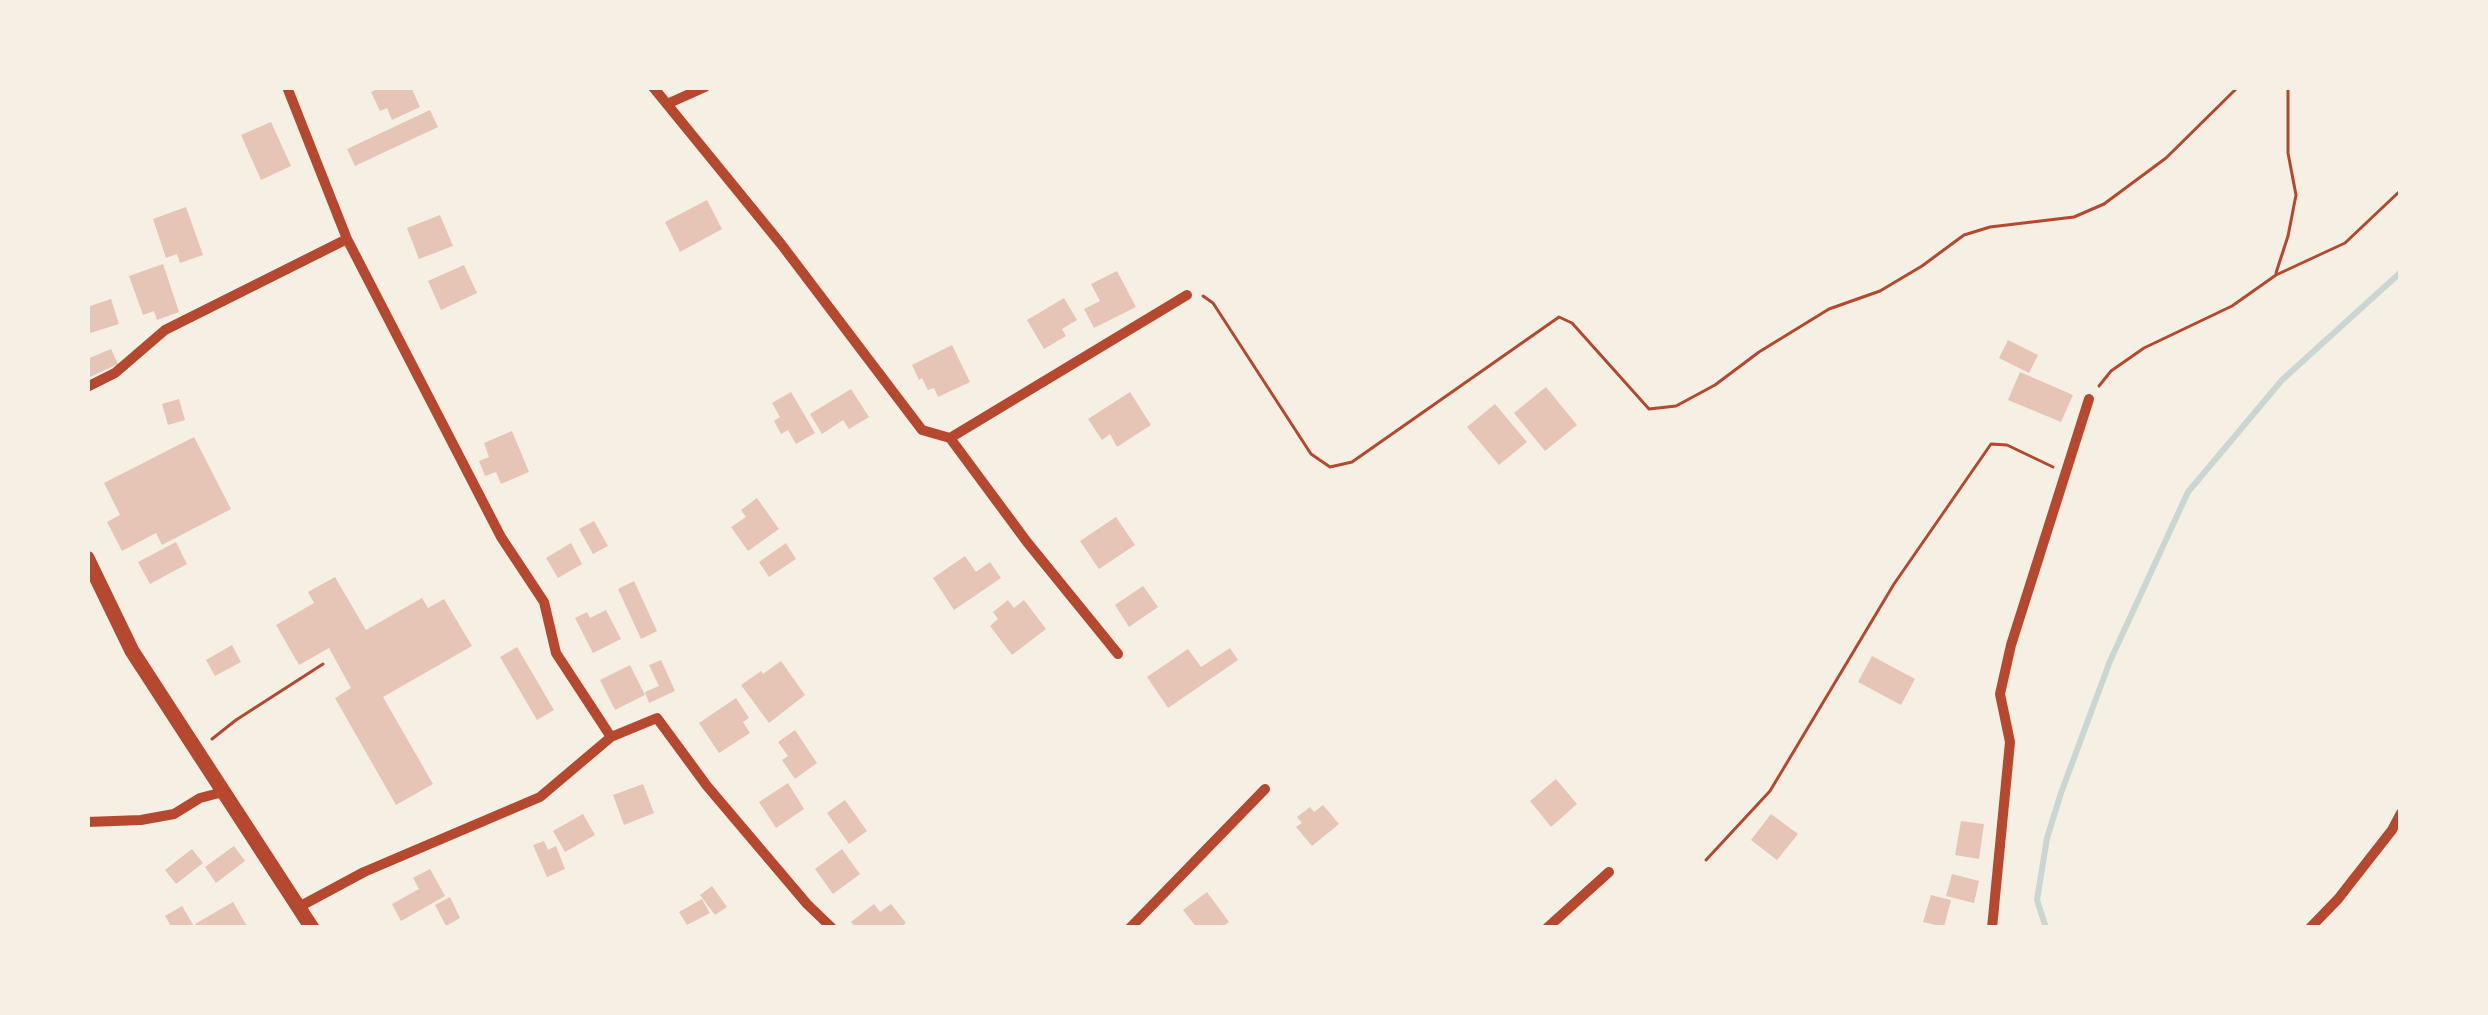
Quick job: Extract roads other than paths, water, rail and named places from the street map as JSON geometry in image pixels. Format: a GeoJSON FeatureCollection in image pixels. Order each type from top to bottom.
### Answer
{"type":"FeatureCollection","features":[{"type":"Feature","properties":{"kind":"main road"},"geometry":{"type":"LineString","coordinates":[[87,558],[132,651],[312,928]]}},
{"type":"Feature","properties":{"kind":"street"},"geometry":{"type":"LineString","coordinates":[[287,87],[346,239],[502,537],[544,602],[556,653],[611,737]]}},
{"type":"Feature","properties":{"kind":"street"},"geometry":{"type":"LineString","coordinates":[[653,87],[782,244],[922,430],[950,438],[1118,654]]}},
{"type":"Feature","properties":{"kind":"street"},"geometry":{"type":"LineString","coordinates":[[667,104],[705,87]]}},
{"type":"Feature","properties":{"kind":"street"},"geometry":{"type":"LineString","coordinates":[[87,387],[115,373],[165,330],[346,239]]}},
{"type":"Feature","properties":{"kind":"street"},"geometry":{"type":"LineString","coordinates":[[950,438],[1187,296]]}},
{"type":"Feature","properties":{"kind":"street"},"geometry":{"type":"LineString","coordinates":[[1992,928],[2010,742],[2000,694],[2011,645],[2089,399]]}},
{"type":"Feature","properties":{"kind":"street"},"geometry":{"type":"LineString","coordinates":[[297,908],[364,872],[540,797],[611,737],[657,718],[707,786],[832,928]]}},
{"type":"Feature","properties":{"kind":"street"},"geometry":{"type":"LineString","coordinates":[[1130,928],[1265,789]]}},
{"type":"Feature","properties":{"kind":"street"},"geometry":{"type":"LineString","coordinates":[[87,822],[174,814],[200,798],[224,792]]}},
{"type":"Feature","properties":{"kind":"street"},"geometry":{"type":"LineString","coordinates":[[2310,928],[2338,899],[2401,813]]}},
{"type":"Feature","properties":{"kind":"street"},"geometry":{"type":"LineString","coordinates":[[1547,928],[1610,872]]}},
{"type":"Feature","properties":{"kind":"waterway"},"geometry":{"type":"LineString","coordinates":[[2046,928],[2037,900],[2047,838],[2061,793],[2110,661],[2188,492],[2282,380],[2401,272]]}}]}
